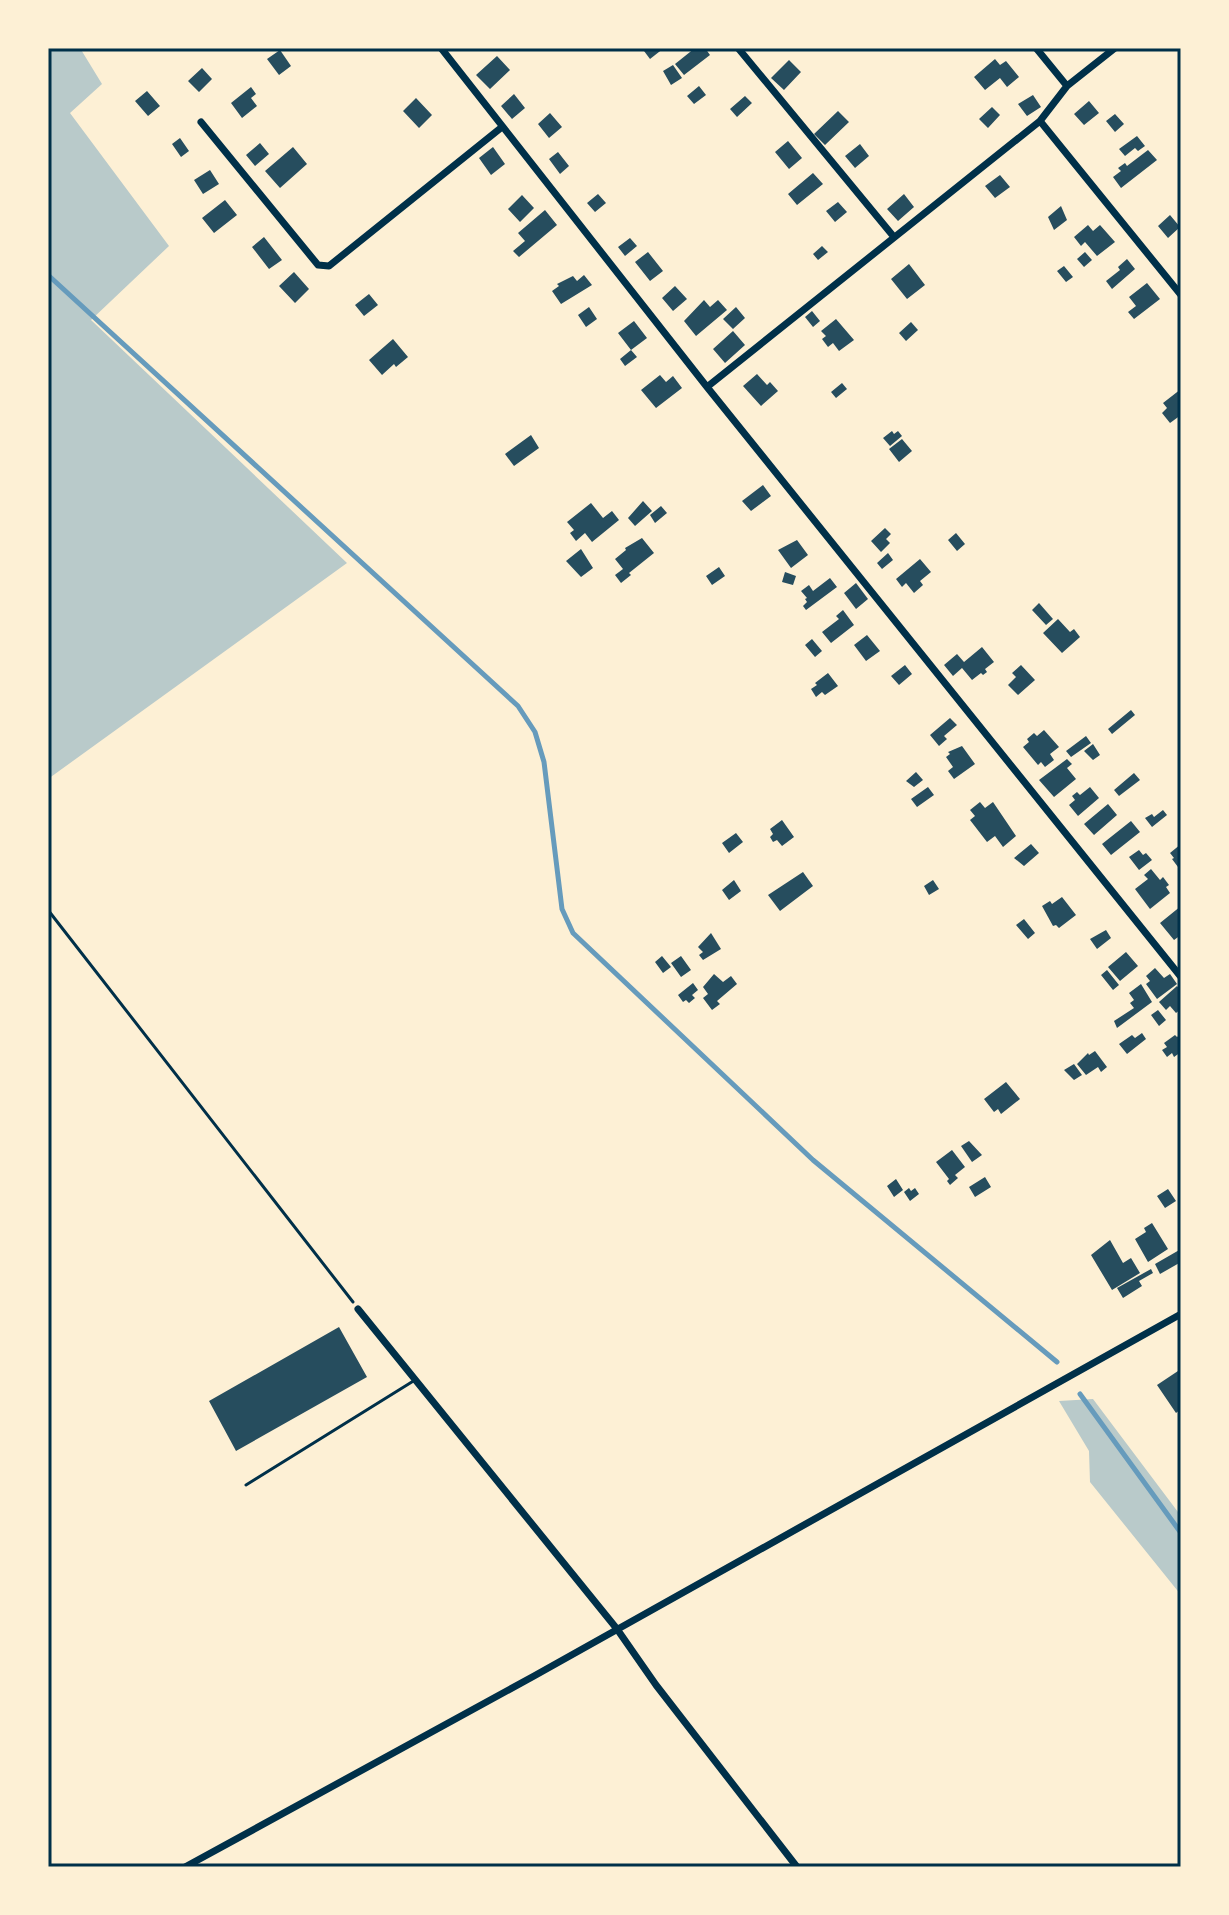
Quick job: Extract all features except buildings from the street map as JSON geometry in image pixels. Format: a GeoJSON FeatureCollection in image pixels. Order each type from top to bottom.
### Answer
{"type":"FeatureCollection","features":[{"type":"Feature","properties":{"kind":"street"},"geometry":{"type":"LineString","coordinates":[[441,48],[707,387],[1181,977]]}},
{"type":"Feature","properties":{"kind":"street"},"geometry":{"type":"LineString","coordinates":[[738,48],[894,237]]}},
{"type":"Feature","properties":{"kind":"street"},"geometry":{"type":"LineString","coordinates":[[1036,48],[1067,86]]}},
{"type":"Feature","properties":{"kind":"street"},"geometry":{"type":"LineString","coordinates":[[707,387],[1040,121],[1067,86],[1115,48]]}},
{"type":"Feature","properties":{"kind":"street"},"geometry":{"type":"LineString","coordinates":[[1040,121],[1181,295]]}},
{"type":"Feature","properties":{"kind":"street"},"geometry":{"type":"LineString","coordinates":[[201,122],[318,265],[329,266],[502,127]]}},
{"type":"Feature","properties":{"kind":"street"},"geometry":{"type":"LineString","coordinates":[[358,1309],[617,1629],[656,1685],[797,1867]]}},
{"type":"Feature","properties":{"kind":"street"},"geometry":{"type":"LineString","coordinates":[[185,1867],[1181,1314]]}},
{"type":"Feature","properties":{"kind":"lane"},"geometry":{"type":"LineString","coordinates":[[246,1485],[415,1380]]}},
{"type":"Feature","properties":{"kind":"path"},"geometry":{"type":"LineString","coordinates":[[48,910],[358,1309]]}},
{"type":"Feature","properties":{"kind":"shaded area"},"geometry":{"type":"Polygon","coordinates":[[[48,48],[80,48],[102,84],[70,113],[169,246],[91,320],[347,563],[48,779],[48,48]]]}},
{"type":"Feature","properties":{"kind":"shaded area"},"geometry":{"type":"Polygon","coordinates":[[[1093,1399],[1181,1516],[1181,1595],[1090,1482],[1089,1451],[1059,1401],[1093,1399]]]}},
{"type":"Feature","properties":{"kind":"waterway"},"geometry":{"type":"LineString","coordinates":[[48,275],[518,706],[535,732],[544,762],[562,909],[573,933],[813,1160],[1057,1362]]}},
{"type":"Feature","properties":{"kind":"waterway"},"geometry":{"type":"LineString","coordinates":[[1080,1394],[1181,1533]]}}]}
